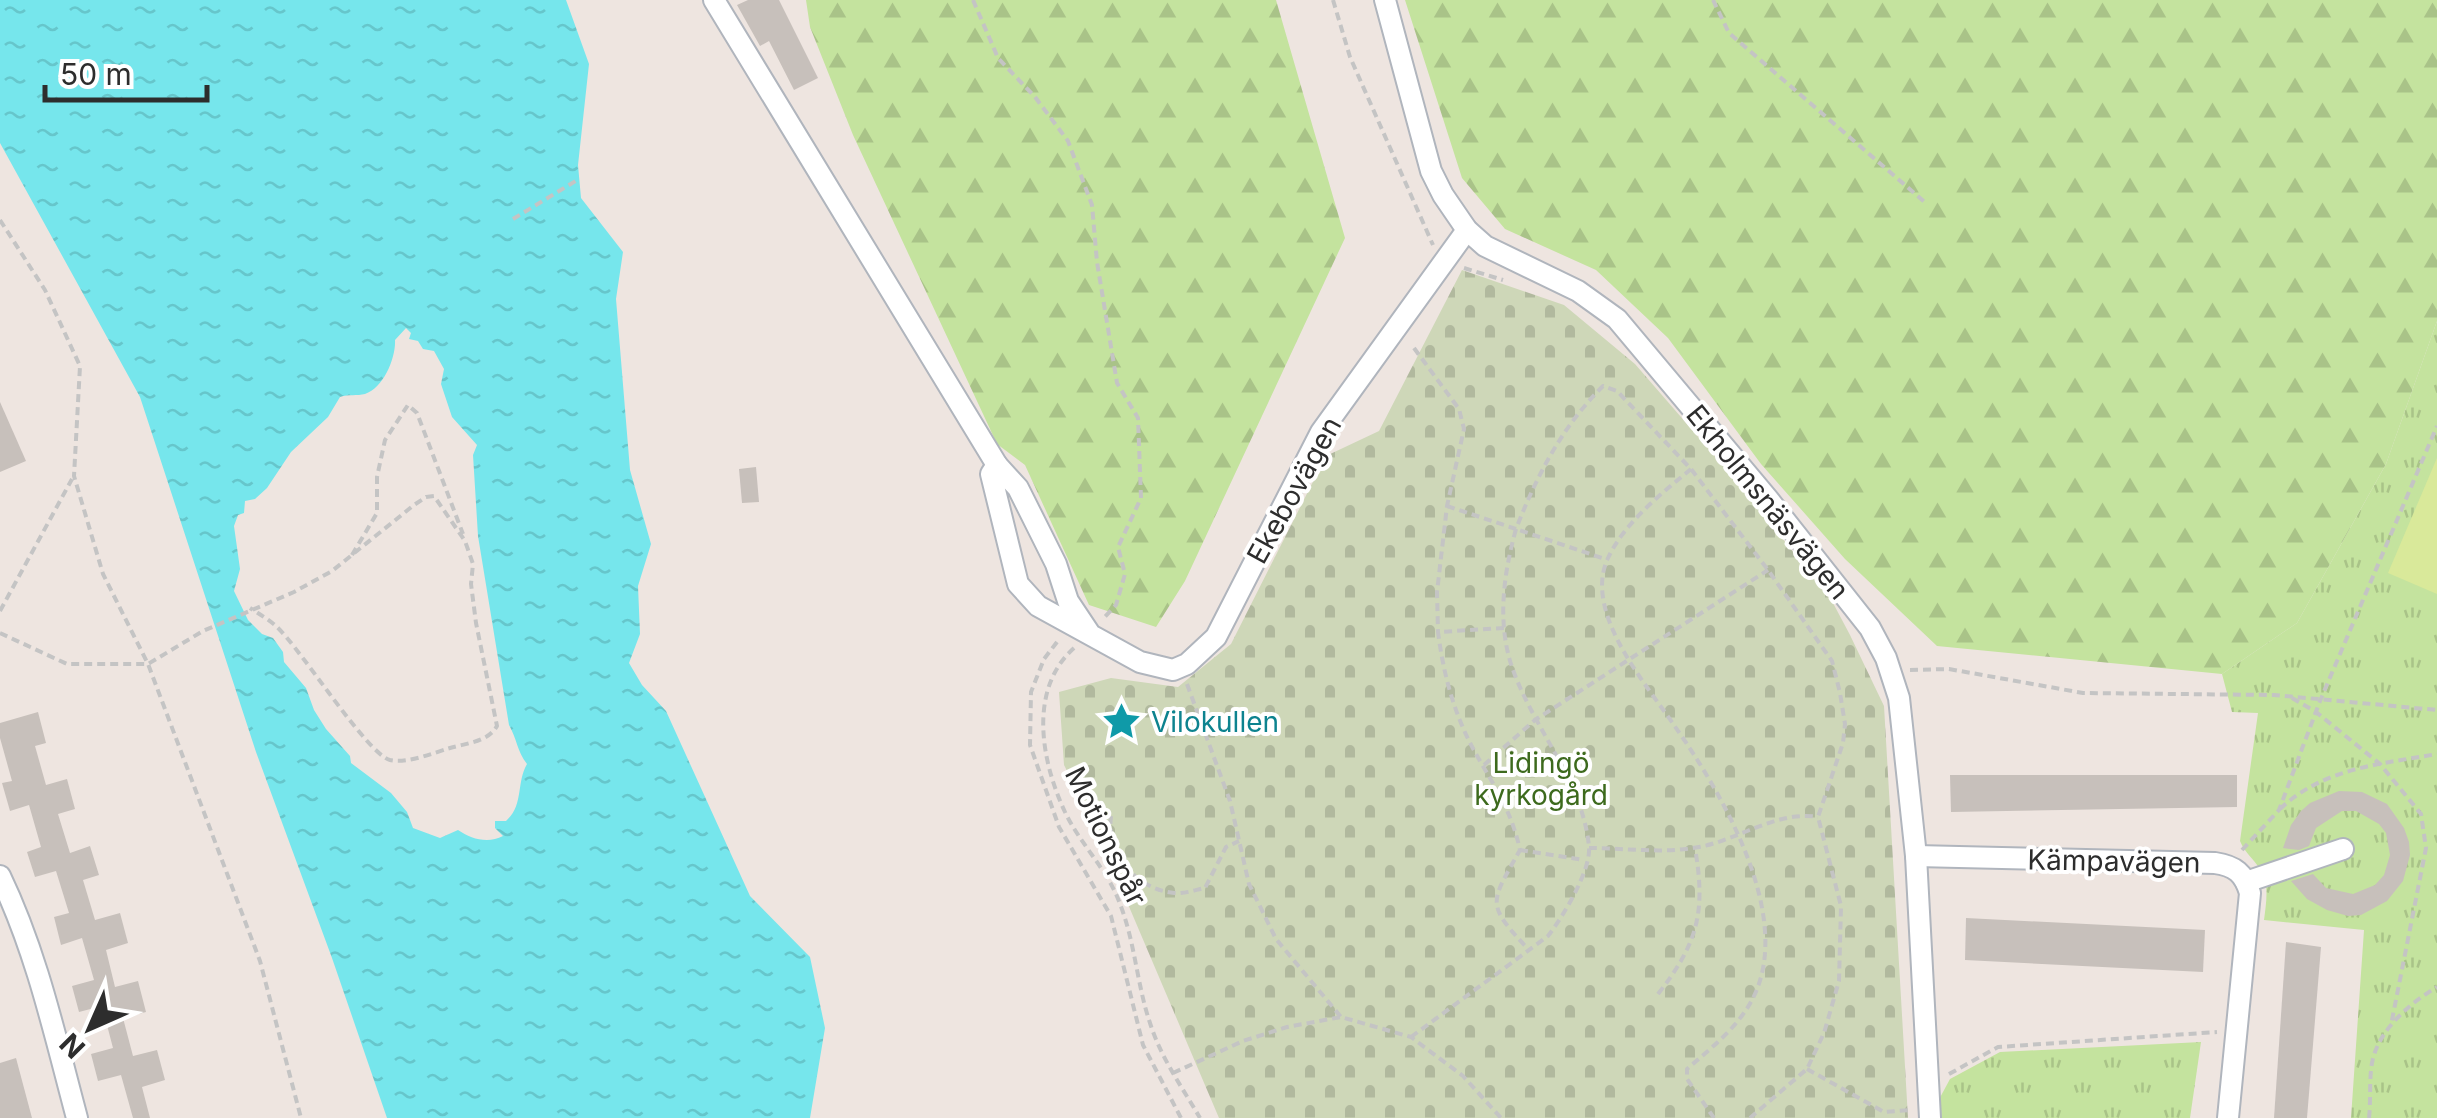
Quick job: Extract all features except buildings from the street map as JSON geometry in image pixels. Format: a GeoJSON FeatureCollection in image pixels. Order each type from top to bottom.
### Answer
{"type":"FeatureCollection","features":[{"type":"Feature","properties":{"kind":"street"},"geometry":{"type":"LineString","coordinates":[[714,0],[997,466],[1018,488],[1056,564],[1083,631]]}},
{"type":"Feature","properties":{"kind":"street","name":"Ekholmsnäsvägen"},"geometry":{"type":"LineString","coordinates":[[1385,0],[1431,170],[1467,230],[1503,257],[1578,291],[1617,319],[1768,498],[1870,628],[1886,658],[1899,698],[1916,856],[1930,1115]]}},
{"type":"Feature","properties":{"kind":"street","name":"Ekebovägen"},"geometry":{"type":"LineString","coordinates":[[1173,670],[1187,664],[1216,637],[1321,432],[1448,268],[1467,230]]}},
{"type":"Feature","properties":{"kind":"street"},"geometry":{"type":"LineString","coordinates":[[997,466],[991,474],[1018,584],[1038,606],[1083,631],[1140,662],[1173,670]]}},
{"type":"Feature","properties":{"kind":"street"},"geometry":{"type":"LineString","coordinates":[[2228,1118],[2250,892],[2246,882],[2343,849]]}},
{"type":"Feature","properties":{"kind":"street","name":"Kämpavägen"},"geometry":{"type":"LineString","coordinates":[[1916,856],[2229,865],[2246,882]]}},
{"type":"Feature","properties":{"kind":"street"},"geometry":{"type":"LineString","coordinates":[[0,876],[19,916],[39,975],[77,1118]]}},
{"type":"Feature","properties":{"kind":"path"},"geometry":{"type":"LineString","coordinates":[[972,0],[998,58],[1068,140],[1092,205],[1096,262],[1117,383],[1138,418],[1141,498],[1118,547],[1125,574],[1116,605],[1083,631],[1060,637],[1044,659],[1031,692],[1030,744],[1059,826],[1111,916],[1143,1044],[1181,1118]]}},
{"type":"Feature","properties":{"kind":"path"},"geometry":{"type":"LineString","coordinates":[[1333,0],[1357,72],[1448,268],[1465,268],[1516,284]]}},
{"type":"Feature","properties":{"kind":"path"},"geometry":{"type":"LineString","coordinates":[[1713,0],[1729,34],[1927,204]]}},
{"type":"Feature","properties":{"kind":"path"},"geometry":{"type":"LineString","coordinates":[[513,220],[580,179]]}},
{"type":"Feature","properties":{"kind":"path"},"geometry":{"type":"LineString","coordinates":[[0,220],[44,290],[80,366],[74,476],[104,574],[148,664],[260,961],[300,1118]]}},
{"type":"Feature","properties":{"kind":"path"},"geometry":{"type":"LineString","coordinates":[[1414,348],[1459,410],[1464,428],[1446,506],[1436,592],[1438,632],[1442,660],[1462,725],[1513,818],[1520,850],[1495,902],[1502,921],[1529,950]]}},
{"type":"Feature","properties":{"kind":"path"},"geometry":{"type":"LineString","coordinates":[[1411,1037],[1548,936],[1563,916],[1586,861],[1589,848],[1569,780],[1534,720],[1510,661],[1504,628],[1508,561],[1532,488],[1554,447],[1603,386],[1618,391],[1691,469],[1832,661],[1840,693],[1846,724],[1843,743],[1818,817],[1841,906],[1839,981],[1824,1033],[1807,1068],[1750,1118]]}},
{"type":"Feature","properties":{"kind":"path"},"geometry":{"type":"LineString","coordinates":[[250,608],[284,636],[375,751],[389,760],[482,740],[493,733],[497,716],[476,623],[472,564],[417,413],[408,405],[385,440],[376,514],[349,559]]}},
{"type":"Feature","properties":{"kind":"path"},"geometry":{"type":"LineString","coordinates":[[2279,810],[2320,701],[2437,426]]}},
{"type":"Feature","properties":{"kind":"path"},"geometry":{"type":"LineString","coordinates":[[1691,469],[1644,509],[1607,560],[1603,592],[1610,624],[1627,660],[1678,731],[1723,804],[1765,920],[1766,955],[1755,994],[1736,1026],[1687,1069],[1687,1079],[1714,1118]]}},
{"type":"Feature","properties":{"kind":"path"},"geometry":{"type":"LineString","coordinates":[[0,611],[74,476]]}},
{"type":"Feature","properties":{"kind":"path"},"geometry":{"type":"LineString","coordinates":[[0,633],[67,664],[148,664],[250,608],[294,592],[349,559],[426,497],[434,496],[466,542]]}},
{"type":"Feature","properties":{"kind":"path"},"geometry":{"type":"LineString","coordinates":[[1446,506],[1607,560]]}},
{"type":"Feature","properties":{"kind":"path"},"geometry":{"type":"LineString","coordinates":[[1484,764],[1534,720],[1768,570]]}},
{"type":"Feature","properties":{"kind":"path"},"geometry":{"type":"LineString","coordinates":[[1438,632],[1504,628]]}},
{"type":"Feature","properties":{"kind":"path","name":"Motionspår"},"geometry":{"type":"LineString","coordinates":[[1083,631],[1059,662],[1044,699],[1046,756],[1066,812],[1120,902],[1148,1019],[1159,1048],[1200,1118]]}},
{"type":"Feature","properties":{"kind":"path"},"geometry":{"type":"LineString","coordinates":[[1898,670],[1949,669],[2083,694],[2290,697],[2437,710]]}},
{"type":"Feature","properties":{"kind":"path"},"geometry":{"type":"LineString","coordinates":[[1173,670],[1189,686],[1230,801],[1249,884],[1276,939],[1341,1017]]}},
{"type":"Feature","properties":{"kind":"path"},"geometry":{"type":"LineString","coordinates":[[2290,697],[2316,712],[2380,764],[2421,814],[2426,848],[2391,1025]]}},
{"type":"Feature","properties":{"kind":"path"},"geometry":{"type":"LineString","coordinates":[[2229,865],[2297,792],[2336,773],[2437,754]]}},
{"type":"Feature","properties":{"kind":"path"},"geometry":{"type":"LineString","coordinates":[[1111,816],[1108,834],[1130,873],[1155,889],[1178,894],[1205,888],[1226,847],[1239,842]]}},
{"type":"Feature","properties":{"kind":"path"},"geometry":{"type":"LineString","coordinates":[[1589,848],[1695,848],[1738,837],[1789,817],[1818,817]]}},
{"type":"Feature","properties":{"kind":"path"},"geometry":{"type":"LineString","coordinates":[[1658,994],[1686,954],[1699,920],[1701,884],[1695,848]]}},
{"type":"Feature","properties":{"kind":"path"},"geometry":{"type":"LineString","coordinates":[[1520,850],[1586,861]]}},
{"type":"Feature","properties":{"kind":"path"},"geometry":{"type":"LineString","coordinates":[[2369,1118],[2372,1060],[2391,1025],[2416,999],[2437,986]]}},
{"type":"Feature","properties":{"kind":"path"},"geometry":{"type":"LineString","coordinates":[[1173,1072],[1242,1041],[1287,1027],[1341,1017],[1411,1037],[1463,1076],[1501,1118]]}},
{"type":"Feature","properties":{"kind":"path"},"geometry":{"type":"LineString","coordinates":[[1928,1085],[1998,1047],[2236,1031]]}},
{"type":"Feature","properties":{"kind":"path"},"geometry":{"type":"LineString","coordinates":[[1807,1068],[1884,1112],[1930,1115]]}},
{"type":"Feature","properties":{"kind":"green space"},"geometry":{"type":"Polygon","coordinates":[[[806,0],[1276,0],[1345,238],[1185,581],[1156,627],[1089,605],[1025,465],[997,444],[853,135],[810,27],[806,0]]]}},
{"type":"Feature","properties":{"kind":"green space"},"geometry":{"type":"Polygon","coordinates":[[[1405,0],[2437,0],[2437,321],[2386,464],[2297,623],[2222,674],[1937,646],[1845,559],[1761,464],[1668,338],[1596,270],[1505,229],[1462,178],[1405,0]]]}},
{"type":"Feature","properties":{"kind":"green space","name":"Lidingö kyrkogård"},"geometry":{"type":"Polygon","coordinates":[[[1462,270],[1564,305],[1635,364],[1746,492],[1833,603],[1850,635],[1884,706],[1908,1118],[1219,1118],[1093,822],[1064,765],[1059,692],[1111,678],[1178,687],[1231,644],[1326,456],[1379,431],[1462,270]]]}},
{"type":"Feature","properties":{"kind":"green space"},"geometry":{"type":"Polygon","coordinates":[[[2437,321],[2437,1118],[2351,1118],[2364,930],[2264,920],[2265,880],[2240,841],[2258,713],[2232,712],[2222,674],[2297,623],[2386,464],[2437,321]]]}},
{"type":"Feature","properties":{"kind":"green space"},"geometry":{"type":"Polygon","coordinates":[[[2437,458],[2437,594],[2388,573],[2437,458]]]}},
{"type":"Feature","properties":{"kind":"green space"},"geometry":{"type":"Polygon","coordinates":[[[2201,1042],[2190,1118],[1940,1118],[1936,1105],[1950,1079],[2000,1052],[2201,1042]]]}},
{"type":"Feature","properties":{"kind":"water"},"geometry":{"type":"Polygon","coordinates":[[[0,0],[566,0],[589,64],[578,165],[581,198],[623,252],[616,299],[630,470],[651,544],[638,586],[640,634],[629,663],[642,685],[666,711],[750,896],[810,957],[825,1028],[810,1118],[387,1118],[256,752],[140,397],[0,143],[0,0]],[[406,328],[395,340],[391,363],[378,385],[365,394],[340,397],[328,417],[291,452],[267,488],[255,499],[245,501],[244,513],[238,515],[234,526],[240,569],[234,591],[248,620],[262,634],[273,638],[283,652],[284,662],[306,688],[314,710],[350,756],[351,763],[391,793],[407,812],[413,828],[440,838],[458,830],[474,838],[491,840],[503,836],[495,828],[495,821],[506,821],[512,815],[527,764],[509,725],[478,536],[473,455],[477,445],[452,417],[441,384],[444,369],[434,351],[409,339],[411,333],[406,328]]]}},
{"type":"Feature","properties":{"kind":"place","name":"Vilokullen"},"geometry":{"type":"Point","coordinates":[1121,722]}}]}
